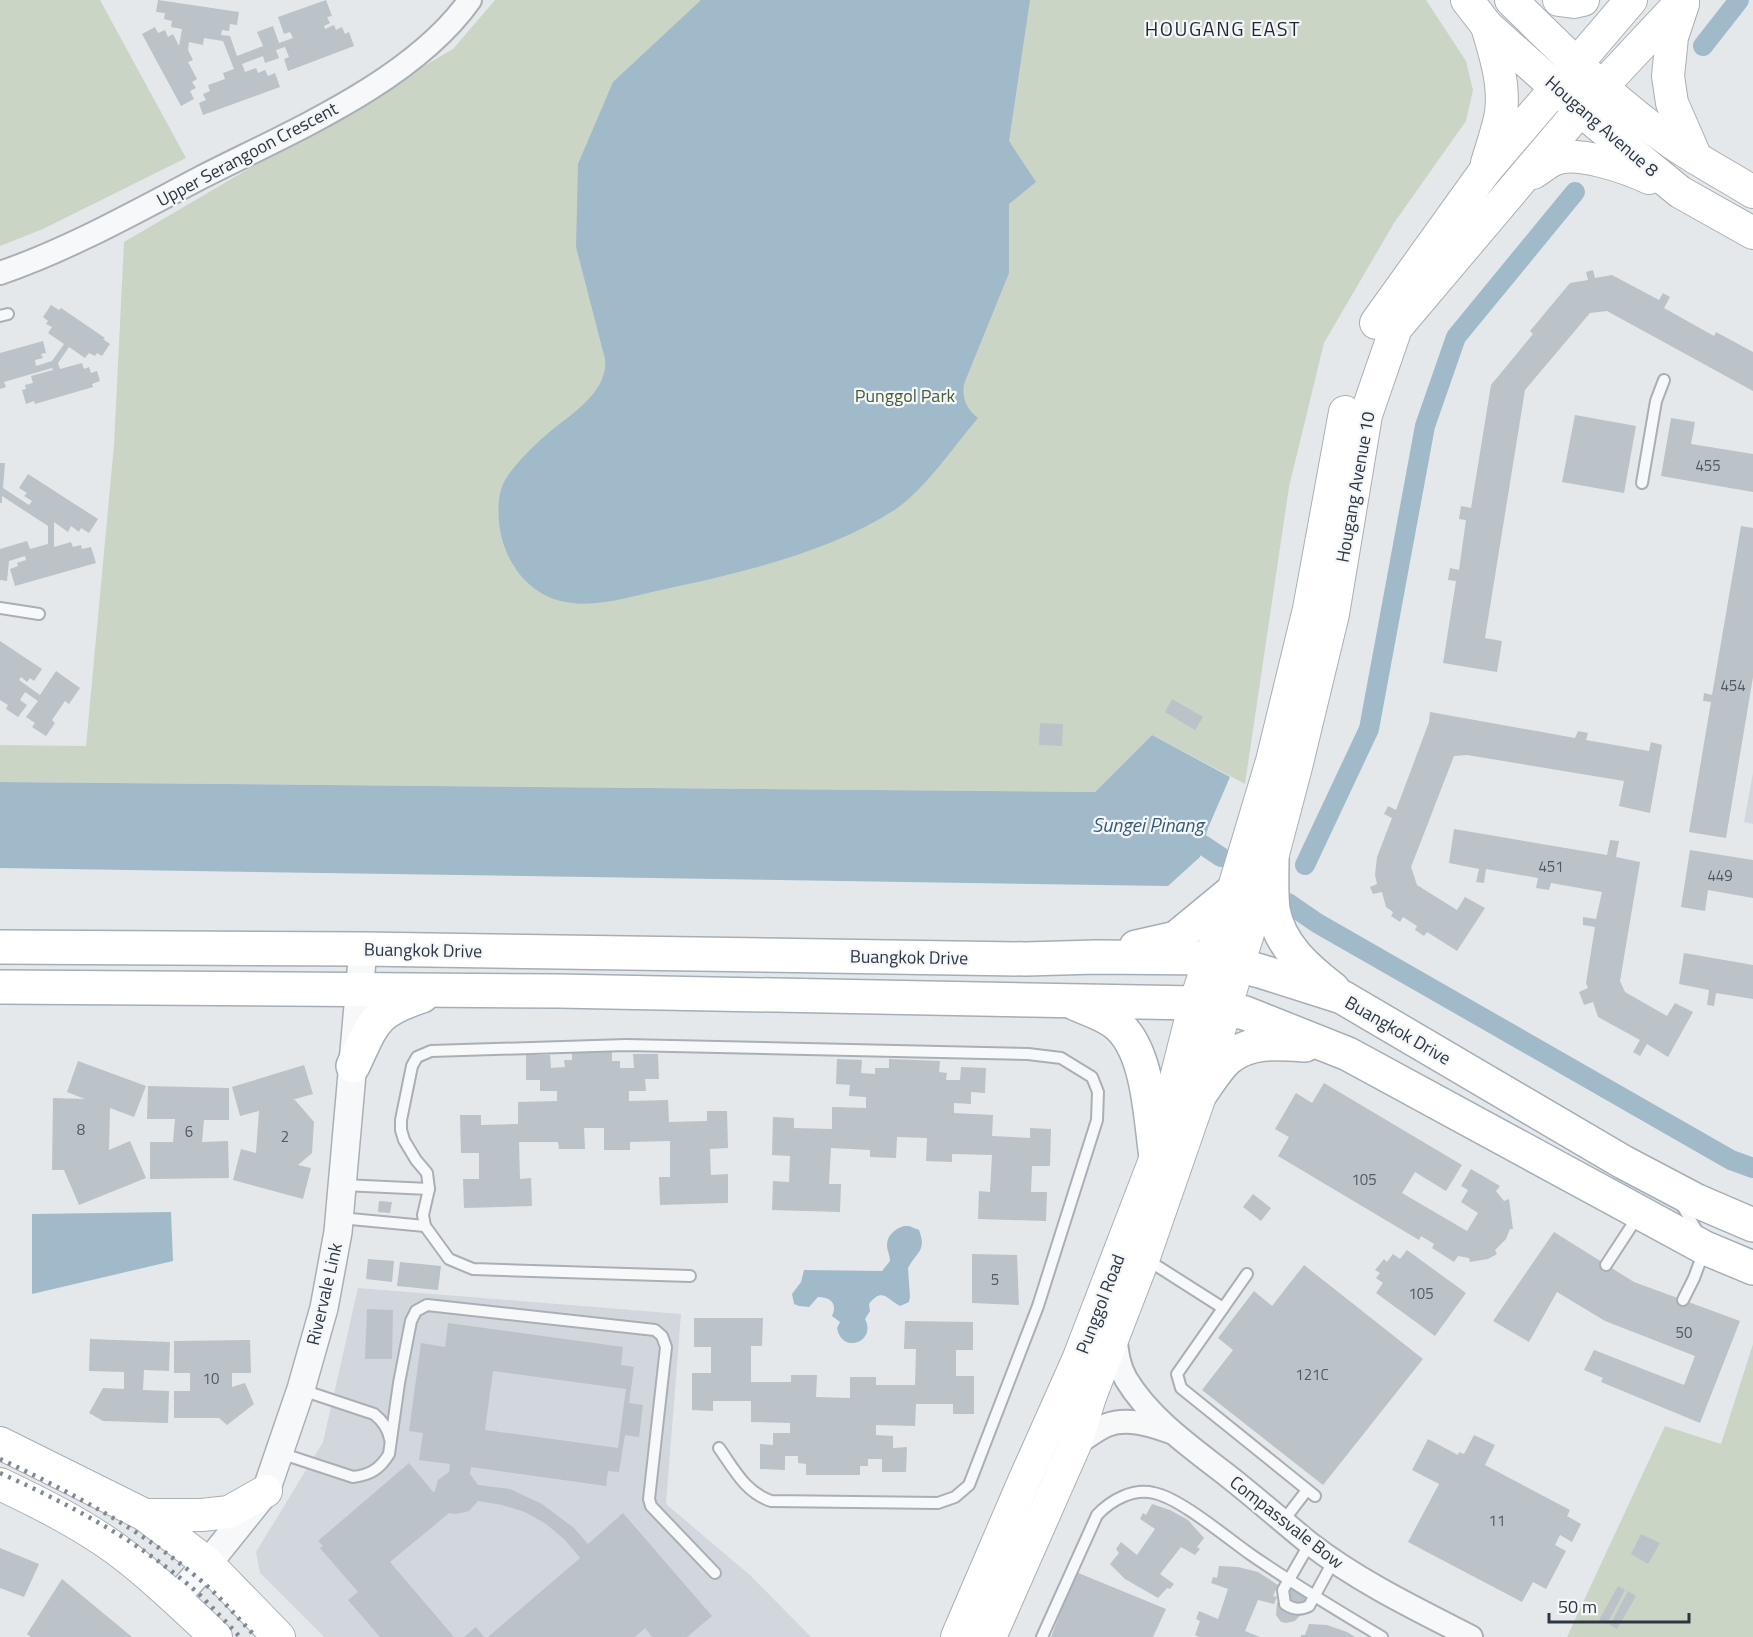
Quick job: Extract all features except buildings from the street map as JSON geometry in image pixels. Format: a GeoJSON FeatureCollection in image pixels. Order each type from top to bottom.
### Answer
{"type":"FeatureCollection","features":[{"type":"Feature","properties":{"kind":"main road","name":"Hougang Avenue 8"},"geometry":{"type":"LineString","coordinates":[[1467,0],[1487,26],[1566,75],[1591,98],[1680,192],[1753,233]]}},
{"type":"Feature","properties":{"kind":"main road","name":"Hougang Avenue 8"},"geometry":{"type":"LineString","coordinates":[[1511,0],[1566,75]]}},
{"type":"Feature","properties":{"kind":"main road"},"geometry":{"type":"LineString","coordinates":[[1558,0],[1574,2],[1583,0]]}},
{"type":"Feature","properties":{"kind":"main road","name":"Hougang Avenue 10"},"geometry":{"type":"LineString","coordinates":[[1224,962],[1233,891],[1272,761],[1298,658],[1345,411],[1376,323],[1485,171],[1631,0]]}},
{"type":"Feature","properties":{"kind":"main road"},"geometry":{"type":"LineString","coordinates":[[1684,0],[1672,37],[1668,76],[1672,103],[1696,158]]}},
{"type":"Feature","properties":{"kind":"main road","name":"Hougang Avenue 10"},"geometry":{"type":"LineString","coordinates":[[1224,962],[1272,858],[1333,614],[1366,415],[1396,328],[1591,98],[1684,0]]}},
{"type":"Feature","properties":{"kind":"main road"},"geometry":{"type":"LineString","coordinates":[[1485,171],[1501,113],[1499,69],[1487,26]]}},
{"type":"Feature","properties":{"kind":"main road","name":"Hougang Avenue 8"},"geometry":{"type":"LineString","coordinates":[[1591,98],[1753,192]]}},
{"type":"Feature","properties":{"kind":"main road"},"geometry":{"type":"LineString","coordinates":[[1520,182],[1554,159],[1572,157],[1615,164],[1680,192]]}},
{"type":"Feature","properties":{"kind":"main road"},"geometry":{"type":"LineString","coordinates":[[1272,858],[1273,909],[1282,938],[1308,970],[1342,997]]}},
{"type":"Feature","properties":{"kind":"main road"},"geometry":{"type":"LineString","coordinates":[[1096,957],[1176,938],[1233,891]]}},
{"type":"Feature","properties":{"kind":"main road","name":"Buangkok Drive"},"geometry":{"type":"LineString","coordinates":[[0,946],[1026,959],[1096,957],[1224,962],[1342,997],[1631,1187],[1706,1248],[1753,1268]]}},
{"type":"Feature","properties":{"kind":"main road","name":"Punggol Road"},"geometry":{"type":"LineString","coordinates":[[957,1637],[1078,1360],[1156,1157],[1224,962]]}},
{"type":"Feature","properties":{"kind":"main road","name":"Buangkok Drive"},"geometry":{"type":"LineString","coordinates":[[0,987],[435,992],[558,991],[1068,1000],[1210,1005],[1245,1013],[1348,1054],[1631,1187],[1672,1188],[1753,1225]]}},
{"type":"Feature","properties":{"kind":"main road"},"geometry":{"type":"LineString","coordinates":[[352,1066],[373,1023],[386,1011],[402,1002],[435,992]]}},
{"type":"Feature","properties":{"kind":"main road"},"geometry":{"type":"LineString","coordinates":[[1068,1000],[1115,1023],[1136,1048],[1143,1068],[1156,1157]]}},
{"type":"Feature","properties":{"kind":"main road","name":"Punggol Road"},"geometry":{"type":"LineString","coordinates":[[990,1637],[1075,1445],[1144,1257],[1201,1092],[1210,1005]]}},
{"type":"Feature","properties":{"kind":"main road"},"geometry":{"type":"LineString","coordinates":[[1201,1092],[1227,1059],[1246,1048],[1270,1043],[1307,1045],[1348,1054]]}},
{"type":"Feature","properties":{"kind":"main road"},"geometry":{"type":"LineString","coordinates":[[0,1443],[145,1515],[207,1563],[279,1637]]}},
{"type":"Feature","properties":{"kind":"main road"},"geometry":{"type":"LineString","coordinates":[[0,1484],[47,1506],[116,1549],[216,1637]]}},
{"type":"Feature","properties":{"kind":"main road"},"geometry":{"type":"LineString","coordinates":[[145,1515],[202,1515],[229,1512],[266,1491]]}},
{"type":"Feature","properties":{"kind":"street","name":"Upper Serangoon Crescent"},"geometry":{"type":"LineString","coordinates":[[0,273],[26,264],[96,232],[324,115],[388,77],[429,47],[457,19],[470,0]]}},
{"type":"Feature","properties":{"kind":"street","name":"Rivervale Link"},"geometry":{"type":"LineString","coordinates":[[175,1599],[266,1491],[301,1389],[324,1308],[340,1218],[363,949]]}},
{"type":"Feature","properties":{"kind":"street","name":"Compassvale Bow"},"geometry":{"type":"LineString","coordinates":[[1115,1334],[1118,1360],[1125,1378],[1138,1396],[1173,1432],[1334,1560],[1405,1603],[1471,1637]]}},
{"type":"Feature","properties":{"kind":"street","name":"Compassvale Bow"},"geometry":{"type":"LineString","coordinates":[[1075,1445],[1107,1425],[1122,1422],[1152,1425],[1173,1432]]}},
{"type":"Feature","properties":{"kind":"lane"},"geometry":{"type":"LineString","coordinates":[[1642,483],[1656,401],[1664,380]]}},
{"type":"Feature","properties":{"kind":"lane"},"geometry":{"type":"LineString","coordinates":[[0,608],[39,614]]}},
{"type":"Feature","properties":{"kind":"lane"},"geometry":{"type":"LineString","coordinates":[[690,1276],[473,1269],[449,1260],[425,1226],[423,1215],[429,1189],[428,1173],[404,1140],[401,1130],[412,1066],[417,1057],[431,1051],[626,1045],[1028,1054],[1061,1058],[1092,1077],[1098,1092],[1097,1120],[1038,1306],[969,1485],[955,1497],[938,1503],[771,1501],[760,1497],[743,1484],[719,1448]]}},
{"type":"Feature","properties":{"kind":"lane"},"geometry":{"type":"LineString","coordinates":[[343,1185],[429,1189]]}},
{"type":"Feature","properties":{"kind":"lane"},"geometry":{"type":"LineString","coordinates":[[1606,1265],[1631,1187]]}},
{"type":"Feature","properties":{"kind":"lane"},"geometry":{"type":"LineString","coordinates":[[1672,1188],[1706,1248],[1683,1300]]}},
{"type":"Feature","properties":{"kind":"lane"},"geometry":{"type":"LineString","coordinates":[[340,1218],[425,1226]]}},
{"type":"Feature","properties":{"kind":"lane"},"geometry":{"type":"LineString","coordinates":[[1144,1257],[1223,1308]]}},
{"type":"Feature","properties":{"kind":"lane"},"geometry":{"type":"LineString","coordinates":[[1247,1274],[1177,1374],[1181,1388],[1311,1493],[1284,1520]]}},
{"type":"Feature","properties":{"kind":"lane"},"geometry":{"type":"LineString","coordinates":[[280,1453],[353,1477],[375,1472],[383,1464],[389,1454],[411,1321],[416,1311],[426,1305],[655,1330],[662,1336],[666,1347],[649,1499],[651,1506],[715,1573]]}},
{"type":"Feature","properties":{"kind":"lane"},"geometry":{"type":"LineString","coordinates":[[301,1389],[374,1413],[388,1431],[391,1443]]}},
{"type":"Feature","properties":{"kind":"lane"},"geometry":{"type":"LineString","coordinates":[[1042,1637],[1097,1515],[1114,1501],[1128,1495],[1146,1492],[1157,1493],[1182,1506],[1288,1580],[1382,1637]]}},
{"type":"Feature","properties":{"kind":"lane"},"geometry":{"type":"LineString","coordinates":[[1310,1543],[1282,1590],[1285,1604],[1292,1608],[1302,1609],[1309,1606],[1334,1560]]}},
{"type":"Feature","properties":{"kind":"shaded area"},"geometry":{"type":"Polygon","coordinates":[[[1753,773],[1753,824],[1744,822],[1753,773]]]}},
{"type":"Feature","properties":{"kind":"shaded area"},"geometry":{"type":"Polygon","coordinates":[[[358,1288],[681,1314],[666,1504],[751,1576],[811,1637],[324,1637],[260,1573],[256,1552],[323,1442],[358,1288]]]}},
{"type":"Feature","properties":{"kind":"green space"},"geometry":{"type":"Polygon","coordinates":[[[0,0],[100,0],[186,158],[43,229],[0,246],[0,0]]]}},
{"type":"Feature","properties":{"kind":"green space","name":"Punggol Park"},"geometry":{"type":"Polygon","coordinates":[[[495,0],[1426,0],[1466,61],[1473,90],[1466,121],[1394,223],[1324,343],[1289,487],[1245,784],[1152,735],[1095,792],[0,782],[0,745],[86,746],[114,445],[124,242],[453,49],[495,0]]]}},
{"type":"Feature","properties":{"kind":"green space"},"geometry":{"type":"Polygon","coordinates":[[[1753,1344],[1753,1637],[1567,1637],[1665,1426],[1721,1444],[1753,1344]]]}},
{"type":"Feature","properties":{"kind":"water"},"geometry":{"type":"Polygon","coordinates":[[[701,0],[1030,0],[1009,141],[1036,182],[1009,204],[1009,273],[964,384],[966,403],[970,411],[978,418],[929,479],[907,500],[896,509],[842,538],[752,569],[622,599],[580,604],[554,599],[532,587],[523,579],[509,558],[501,534],[499,502],[507,476],[535,445],[585,403],[601,383],[605,371],[605,359],[576,247],[578,164],[613,82],[701,0]]]}},
{"type":"Feature","properties":{"kind":"water","name":"Sungei Pinang"},"geometry":{"type":"Polygon","coordinates":[[[1152,735],[1230,777],[1208,828],[1200,857],[1168,886],[0,868],[0,782],[1095,792],[1152,735]]]}},
{"type":"Feature","properties":{"kind":"water"},"geometry":{"type":"Polygon","coordinates":[[[171,1212],[173,1261],[32,1294],[32,1214],[171,1212]]]}},
{"type":"Feature","properties":{"kind":"water"},"geometry":{"type":"Polygon","coordinates":[[[904,1226],[919,1230],[922,1242],[920,1250],[908,1268],[909,1302],[900,1306],[881,1295],[874,1299],[869,1304],[870,1311],[865,1319],[867,1327],[863,1339],[851,1343],[840,1336],[837,1328],[840,1322],[832,1316],[833,1304],[826,1298],[818,1297],[809,1307],[794,1304],[792,1294],[801,1282],[804,1270],[882,1271],[890,1261],[888,1238],[904,1226]]]}},
{"type":"Feature","properties":{"kind":"waterway"},"geometry":{"type":"LineString","coordinates":[[1703,46],[1739,0]]}},
{"type":"Feature","properties":{"kind":"waterway"},"geometry":{"type":"LineString","coordinates":[[1305,865],[1369,729],[1425,426],[1456,337],[1575,192]]}},
{"type":"Feature","properties":{"kind":"waterway"},"geometry":{"type":"LineString","coordinates":[[1203,845],[1221,857]]}},
{"type":"Feature","properties":{"kind":"waterway"},"geometry":{"type":"LineString","coordinates":[[1288,903],[1317,923],[1731,1160],[1753,1168]]}},
{"type":"Feature","properties":{"kind":"railway"},"geometry":{"type":"LineString","coordinates":[[0,1459],[107,1514],[158,1547],[205,1584],[256,1637]]}},
{"type":"Feature","properties":{"kind":"railway"},"geometry":{"type":"LineString","coordinates":[[0,1473],[53,1498],[129,1541],[177,1575],[199,1594],[240,1637]]}},
{"type":"Feature","properties":{"kind":"district","name":"HOUGANG EAST"},"geometry":{"type":"Point","coordinates":[1223,28]}}]}
